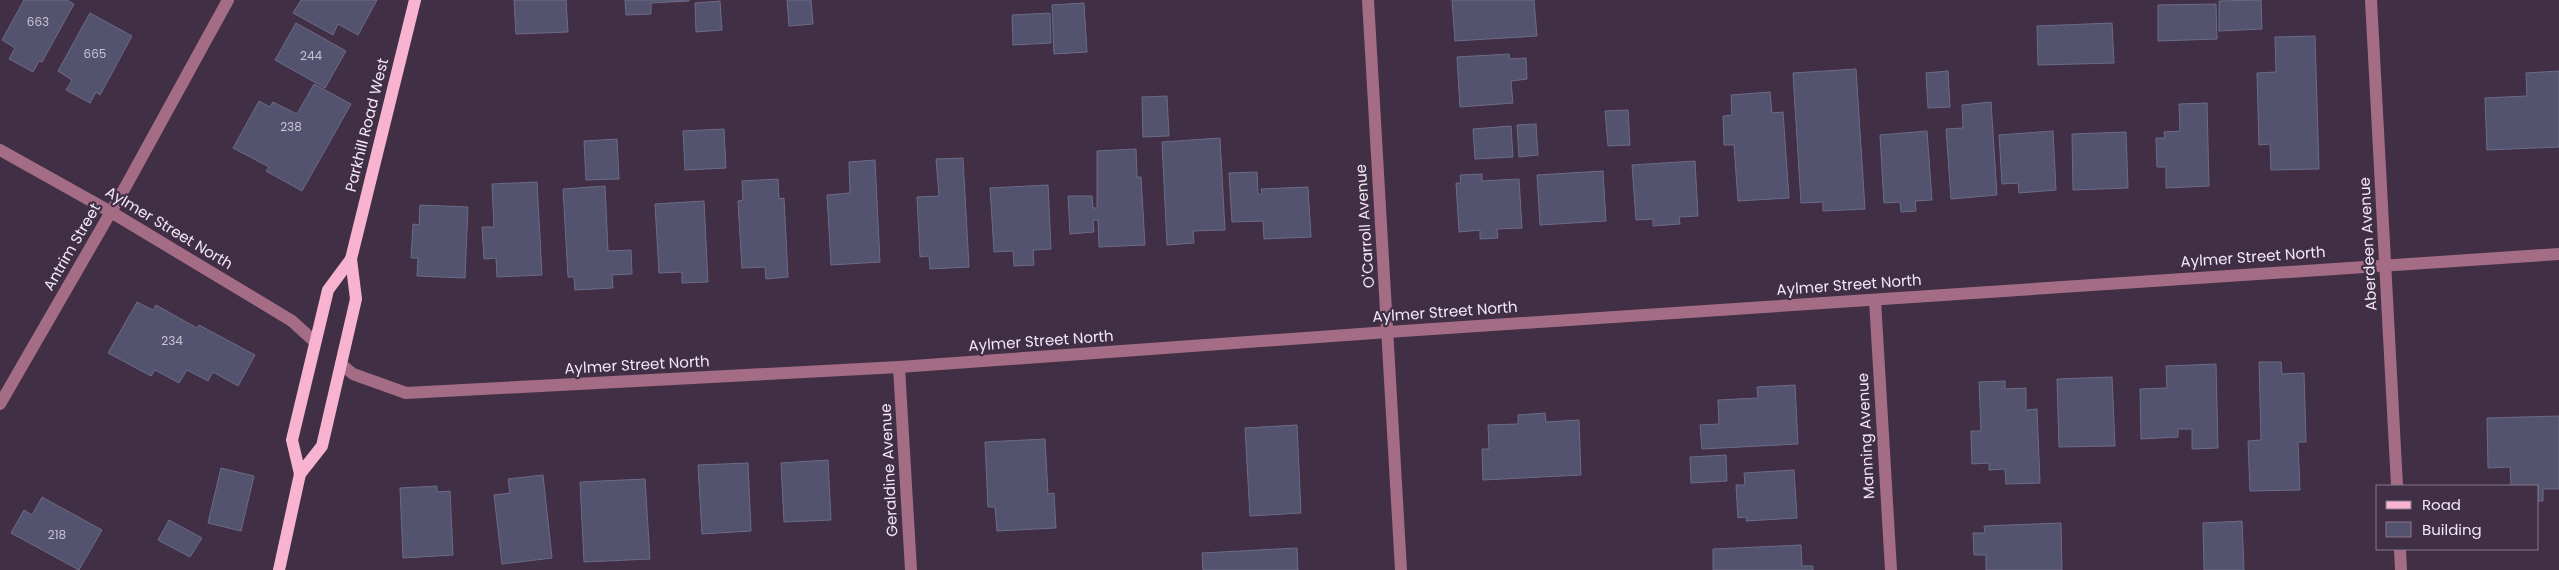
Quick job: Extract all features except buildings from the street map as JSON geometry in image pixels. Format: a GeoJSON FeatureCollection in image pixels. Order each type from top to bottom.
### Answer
{"type":"FeatureCollection","features":[{"type":"Feature","properties":{"kind":"main road","name":"Parkhill Road West"},"geometry":{"type":"LineString","coordinates":[[300,474],[322,446],[356,299],[351,259],[415,0]]}},
{"type":"Feature","properties":{"kind":"main road","name":"Parkhill Road West"},"geometry":{"type":"LineString","coordinates":[[280,570],[300,474],[292,440],[328,290],[351,259]]}},
{"type":"Feature","properties":{"kind":"street","name":"O'Carroll Avenue"},"geometry":{"type":"LineString","coordinates":[[1368,0],[1401,570]]}},
{"type":"Feature","properties":{"kind":"street","name":"Aberdeen Avenue"},"geometry":{"type":"LineString","coordinates":[[2370,0],[2397,485]]}},
{"type":"Feature","properties":{"kind":"street","name":"Antrim Street"},"geometry":{"type":"LineString","coordinates":[[0,404],[111,212],[222,2]]}},
{"type":"Feature","properties":{"kind":"street","name":"Aylmer Street North"},"geometry":{"type":"LineString","coordinates":[[0,150],[111,212],[292,321],[315,342]]}},
{"type":"Feature","properties":{"kind":"street","name":"Aylmer Street North"},"geometry":{"type":"LineString","coordinates":[[340,364],[353,374],[406,393],[899,367],[2385,264],[2559,254]]}},
{"type":"Feature","properties":{"kind":"street","name":"Manning Avenue"},"geometry":{"type":"LineString","coordinates":[[1875,300],[1891,570]]}},
{"type":"Feature","properties":{"kind":"street","name":"Geraldine Avenue"},"geometry":{"type":"LineString","coordinates":[[899,367],[911,570]]}},
{"type":"Feature","properties":{"kind":"street"},"geometry":{"type":"LineString","coordinates":[[2400,550],[2401,570]]}}]}
